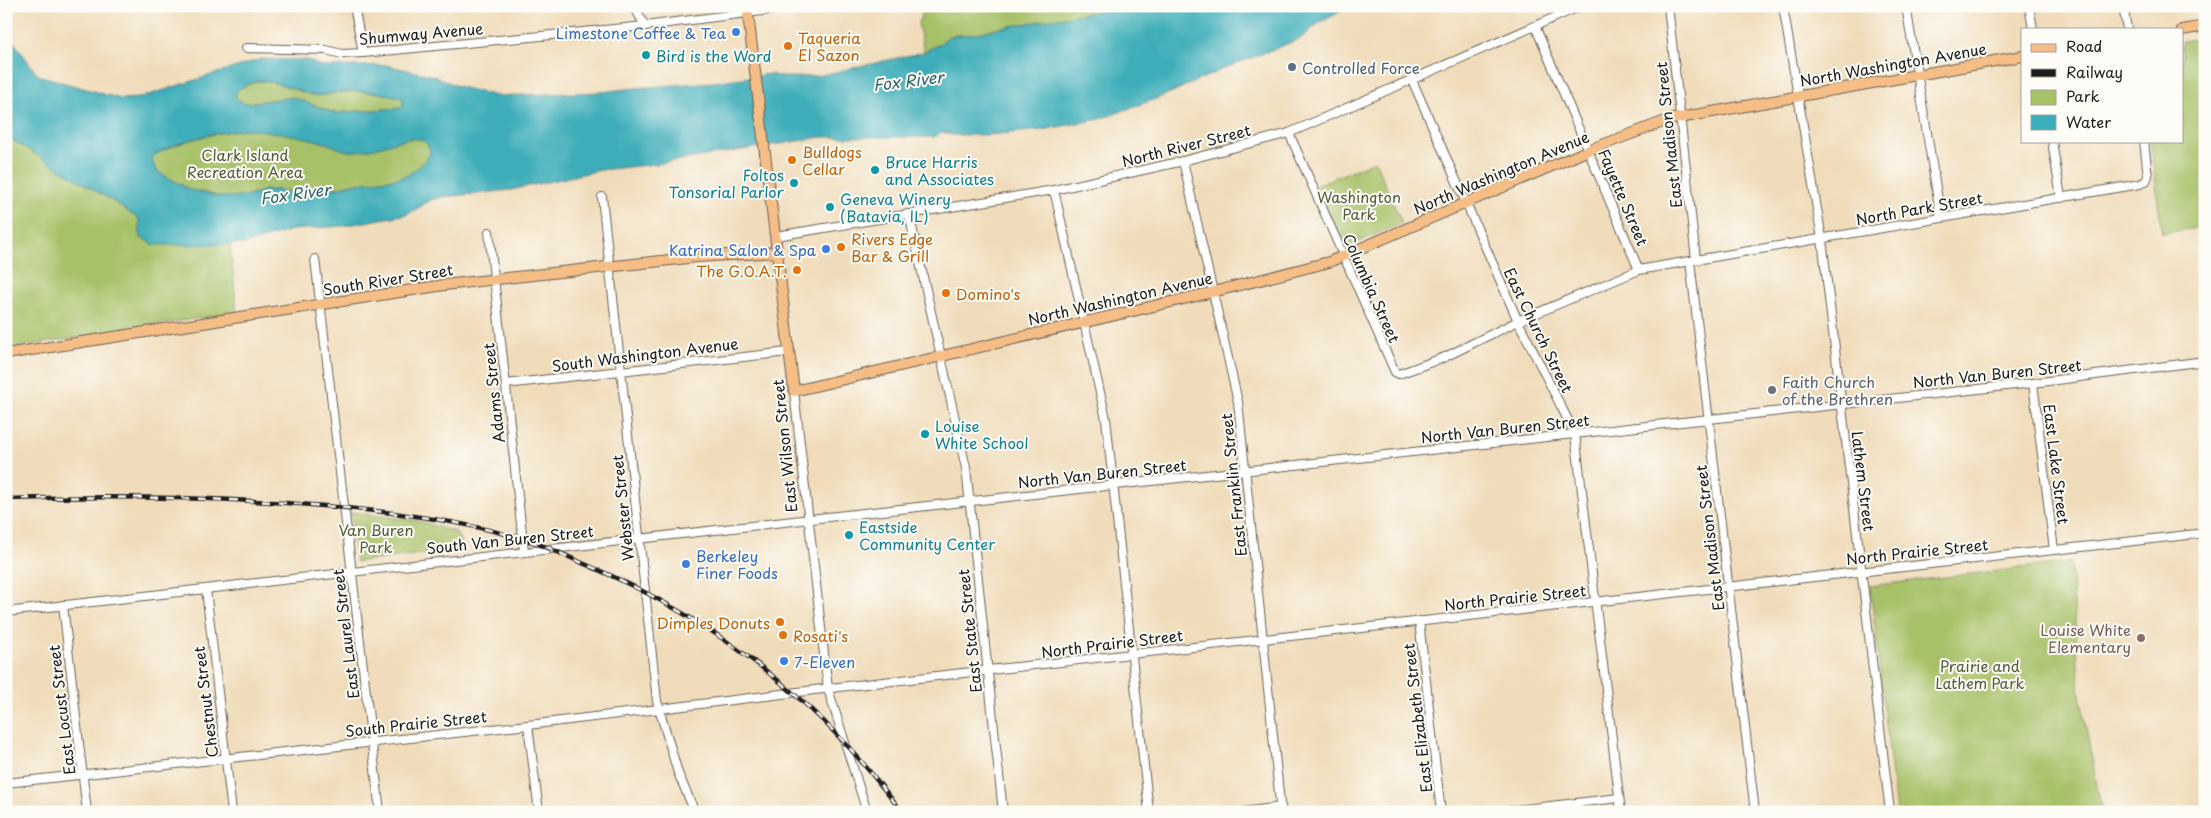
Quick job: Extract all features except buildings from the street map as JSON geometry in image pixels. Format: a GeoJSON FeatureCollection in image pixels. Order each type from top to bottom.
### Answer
{"type":"FeatureCollection","features":[{"type":"Feature","properties":{"kind":"main road","name":"East Wilson Street"},"geometry":{"type":"LineString","coordinates":[[748,10],[794,391]]}},
{"type":"Feature","properties":{"kind":"main road"},"geometry":{"type":"LineString","coordinates":[[2184,30],[2205,26]]}},
{"type":"Feature","properties":{"kind":"main road","name":"North Washington Avenue"},"geometry":{"type":"LineString","coordinates":[[794,391],[1213,292],[1343,257],[1589,150],[1680,117],[2021,56]]}},
{"type":"Feature","properties":{"kind":"main road","name":"South River Street"},"geometry":{"type":"LineString","coordinates":[[6,354],[321,304],[494,279],[697,257],[777,252]]}},
{"type":"Feature","properties":{"kind":"street"},"geometry":{"type":"LineString","coordinates":[[354,6],[363,53]]}},
{"type":"Feature","properties":{"kind":"street"},"geometry":{"type":"LineString","coordinates":[[634,6],[645,26]]}},
{"type":"Feature","properties":{"kind":"street","name":"Shumway Avenue"},"geometry":{"type":"LineString","coordinates":[[246,48],[326,50],[342,54],[363,53],[645,26],[748,10],[800,6]]}},
{"type":"Feature","properties":{"kind":"street","name":"North River Street"},"geometry":{"type":"LineString","coordinates":[[776,236],[1054,190],[1183,161],[1289,133],[1580,6]]}},
{"type":"Feature","properties":{"kind":"street","name":"East Madison Street"},"geometry":{"type":"LineString","coordinates":[[1668,6],[1709,419],[1755,812]]}},
{"type":"Feature","properties":{"kind":"street","name":"Lathem Street"},"geometry":{"type":"LineString","coordinates":[[1783,6],[1822,239],[1890,812]]}},
{"type":"Feature","properties":{"kind":"street"},"geometry":{"type":"LineString","coordinates":[[1906,6],[1942,218]]}},
{"type":"Feature","properties":{"kind":"street"},"geometry":{"type":"LineString","coordinates":[[2029,6],[2033,28]]}},
{"type":"Feature","properties":{"kind":"street"},"geometry":{"type":"LineString","coordinates":[[2124,6],[2127,28]]}},
{"type":"Feature","properties":{"kind":"street","name":"Fayette Street"},"geometry":{"type":"LineString","coordinates":[[1535,26],[1640,270]]}},
{"type":"Feature","properties":{"kind":"street","name":"East Church Street"},"geometry":{"type":"LineString","coordinates":[[1412,80],[1518,321],[1575,434],[1621,812]]}},
{"type":"Feature","properties":{"kind":"street","name":"Columbia Street"},"geometry":{"type":"LineString","coordinates":[[1289,133],[1395,372]]}},
{"type":"Feature","properties":{"kind":"street"},"geometry":{"type":"LineString","coordinates":[[2052,142],[2061,198]]}},
{"type":"Feature","properties":{"kind":"street","name":"North Park Street"},"geometry":{"type":"LineString","coordinates":[[1395,372],[1400,374],[1445,357],[1518,321],[1640,270],[2140,184],[2146,181],[2148,170],[2144,142]]}},
{"type":"Feature","properties":{"kind":"street","name":"East Franklin Street"},"geometry":{"type":"LineString","coordinates":[[1183,161],[1238,402],[1281,810]]}},
{"type":"Feature","properties":{"kind":"street"},"geometry":{"type":"LineString","coordinates":[[1054,190],[1106,419],[1130,654],[1149,812]]}},
{"type":"Feature","properties":{"kind":"street","name":"Webster Street"},"geometry":{"type":"LineString","coordinates":[[602,196],[659,710],[678,773],[695,812]]}},
{"type":"Feature","properties":{"kind":"street","name":"East State Street"},"geometry":{"type":"LineString","coordinates":[[909,214],[961,442],[970,502],[1003,812]]}},
{"type":"Feature","properties":{"kind":"street","name":"Adams Street"},"geometry":{"type":"LineString","coordinates":[[488,232],[524,551]]}},
{"type":"Feature","properties":{"kind":"street","name":"East Laurel Street"},"geometry":{"type":"LineString","coordinates":[[315,259],[380,812]]}},
{"type":"Feature","properties":{"kind":"street","name":"South Washington Avenue"},"geometry":{"type":"LineString","coordinates":[[506,384],[788,352]]}},
{"type":"Feature","properties":{"kind":"street","name":"North Van Buren Street"},"geometry":{"type":"LineString","coordinates":[[808,519],[2033,383],[2205,362]]}},
{"type":"Feature","properties":{"kind":"street","name":"East Lake Street"},"geometry":{"type":"LineString","coordinates":[[2033,383],[2054,550]]}},
{"type":"Feature","properties":{"kind":"street","name":"East Wilson Street"},"geometry":{"type":"LineString","coordinates":[[794,391],[828,689],[867,812]]}},
{"type":"Feature","properties":{"kind":"street","name":"South Van Buren Street"},"geometry":{"type":"LineString","coordinates":[[6,612],[808,519]]}},
{"type":"Feature","properties":{"kind":"street","name":"North Prairie Street"},"geometry":{"type":"LineString","coordinates":[[828,689],[2205,533]]}},
{"type":"Feature","properties":{"kind":"street","name":"Chestnut Street"},"geometry":{"type":"LineString","coordinates":[[206,590],[232,812]]}},
{"type":"Feature","properties":{"kind":"street","name":"East Locust Street"},"geometry":{"type":"LineString","coordinates":[[63,605],[87,812]]}},
{"type":"Feature","properties":{"kind":"street","name":"East Elizabeth Street"},"geometry":{"type":"LineString","coordinates":[[1419,621],[1441,812]]}},
{"type":"Feature","properties":{"kind":"street","name":"South Prairie Street"},"geometry":{"type":"LineString","coordinates":[[6,782],[528,725],[828,689]]}},
{"type":"Feature","properties":{"kind":"street"},"geometry":{"type":"LineString","coordinates":[[528,725],[539,812]]}},
{"type":"Feature","properties":{"kind":"street"},"geometry":{"type":"LineString","coordinates":[[1499,812],[1619,798]]}},
{"type":"Feature","properties":{"kind":"street"},"geometry":{"type":"LineString","coordinates":[[1244,812],[1281,810]]}},
{"type":"Feature","properties":{"kind":"green space"},"geometry":{"type":"Polygon","coordinates":[[[925,6],[1174,6],[1165,11],[1118,8],[973,34],[950,36],[924,52],[918,23],[925,6]]]}},
{"type":"Feature","properties":{"kind":"green space"},"geometry":{"type":"Polygon","coordinates":[[[2205,38],[2205,227],[2162,233],[2150,142],[2184,142],[2184,41],[2205,38]]]}},
{"type":"Feature","properties":{"kind":"green space","name":"Clark Island Recreation Area"},"geometry":{"type":"Polygon","coordinates":[[[256,81],[278,84],[316,95],[340,92],[388,94],[403,99],[403,107],[334,113],[315,105],[283,98],[244,103],[235,98],[238,89],[256,81]]]}},
{"type":"Feature","properties":{"kind":"green space","name":"Clark Island Recreation Area"},"geometry":{"type":"Polygon","coordinates":[[[245,129],[303,137],[351,151],[417,139],[423,141],[428,146],[430,154],[419,167],[408,175],[303,195],[280,190],[265,190],[249,196],[222,197],[191,190],[158,172],[152,161],[154,155],[187,141],[245,129]]]}},
{"type":"Feature","properties":{"kind":"green space"},"geometry":{"type":"Polygon","coordinates":[[[6,136],[139,219],[140,237],[155,245],[230,244],[237,312],[6,349],[6,136]]]}},
{"type":"Feature","properties":{"kind":"green space","name":"Washington Park"},"geometry":{"type":"Polygon","coordinates":[[[1375,161],[1402,223],[1344,248],[1317,185],[1375,161]]]}},
{"type":"Feature","properties":{"kind":"green space","name":"Van Buren Park"},"geometry":{"type":"Polygon","coordinates":[[[351,512],[418,521],[455,532],[460,540],[462,549],[356,562],[351,512]]]}},
{"type":"Feature","properties":{"kind":"green space","name":"Prairie and Lathem Park"},"geometry":{"type":"Polygon","coordinates":[[[2071,562],[2080,695],[2102,812],[1896,812],[1870,586],[2071,562]]]}},
{"type":"Feature","properties":{"kind":"water","name":"Fox River"},"geometry":{"type":"Polygon","coordinates":[[[1174,6],[1350,6],[1318,24],[1300,39],[1230,66],[1161,97],[1100,119],[1042,130],[987,135],[953,135],[942,132],[935,137],[822,137],[656,164],[601,170],[511,190],[442,197],[431,200],[408,214],[343,226],[292,230],[245,244],[155,245],[140,237],[139,219],[6,136],[6,31],[38,75],[121,99],[139,98],[261,59],[308,60],[322,67],[386,65],[434,76],[457,86],[497,96],[600,92],[713,82],[770,74],[782,77],[817,76],[924,52],[941,43],[949,36],[973,34],[1118,8],[1165,11],[1174,6]],[[256,81],[238,89],[235,97],[244,103],[249,103],[293,97],[334,113],[403,107],[403,99],[388,94],[340,92],[316,95],[278,84],[256,81]],[[245,129],[187,141],[154,155],[152,162],[158,172],[191,190],[222,197],[249,196],[265,190],[280,190],[303,195],[408,175],[419,167],[430,154],[428,146],[423,141],[417,139],[351,151],[303,137],[245,129]]]}},
{"type":"Feature","properties":{"kind":"railway"},"geometry":{"type":"LineString","coordinates":[[6,499],[181,498],[316,505],[435,519],[531,541],[623,581],[658,599],[725,640],[757,663],[816,714],[844,742],[867,767],[902,812]]}},
{"type":"Feature","properties":{"kind":"place","name":"Limestone Coffee & Tea"},"geometry":{"type":"Point","coordinates":[736,32]}},
{"type":"Feature","properties":{"kind":"place","name":"Taqueria El Sazon"},"geometry":{"type":"Point","coordinates":[788,46]}},
{"type":"Feature","properties":{"kind":"place","name":"Bird is the Word"},"geometry":{"type":"Point","coordinates":[646,55]}},
{"type":"Feature","properties":{"kind":"place","name":"Controlled Force"},"geometry":{"type":"Point","coordinates":[1292,67]}},
{"type":"Feature","properties":{"kind":"place","name":"Bulldogs Cellar"},"geometry":{"type":"Point","coordinates":[792,160]}},
{"type":"Feature","properties":{"kind":"place","name":"Bruce Harris and Associates"},"geometry":{"type":"Point","coordinates":[875,170]}},
{"type":"Feature","properties":{"kind":"place","name":"Foltos Tonsorial Parlor"},"geometry":{"type":"Point","coordinates":[794,183]}},
{"type":"Feature","properties":{"kind":"place","name":"Geneva Winery (Batavia, IL)"},"geometry":{"type":"Point","coordinates":[830,207]}},
{"type":"Feature","properties":{"kind":"place","name":"Rivers Edge Bar & Grill"},"geometry":{"type":"Point","coordinates":[841,247]}},
{"type":"Feature","properties":{"kind":"place","name":"Katrina Salon & Spa"},"geometry":{"type":"Point","coordinates":[826,249]}},
{"type":"Feature","properties":{"kind":"place","name":"The G.O.A.T."},"geometry":{"type":"Point","coordinates":[797,270]}},
{"type":"Feature","properties":{"kind":"place","name":"Domino's"},"geometry":{"type":"Point","coordinates":[946,293]}},
{"type":"Feature","properties":{"kind":"place","name":"Faith Church of the Brethren"},"geometry":{"type":"Point","coordinates":[1772,390]}},
{"type":"Feature","properties":{"kind":"place","name":"Louise White School"},"geometry":{"type":"Point","coordinates":[925,434]}},
{"type":"Feature","properties":{"kind":"place","name":"Eastside Community Center"},"geometry":{"type":"Point","coordinates":[849,535]}},
{"type":"Feature","properties":{"kind":"place","name":"Berkeley Finer Foods"},"geometry":{"type":"Point","coordinates":[686,564]}},
{"type":"Feature","properties":{"kind":"place","name":"Dimples Donuts"},"geometry":{"type":"Point","coordinates":[780,622]}},
{"type":"Feature","properties":{"kind":"place","name":"Rosati's"},"geometry":{"type":"Point","coordinates":[783,635]}},
{"type":"Feature","properties":{"kind":"place","name":"Louise White Elementary"},"geometry":{"type":"Point","coordinates":[2141,638]}},
{"type":"Feature","properties":{"kind":"place","name":"7-Eleven"},"geometry":{"type":"Point","coordinates":[784,661]}}]}
